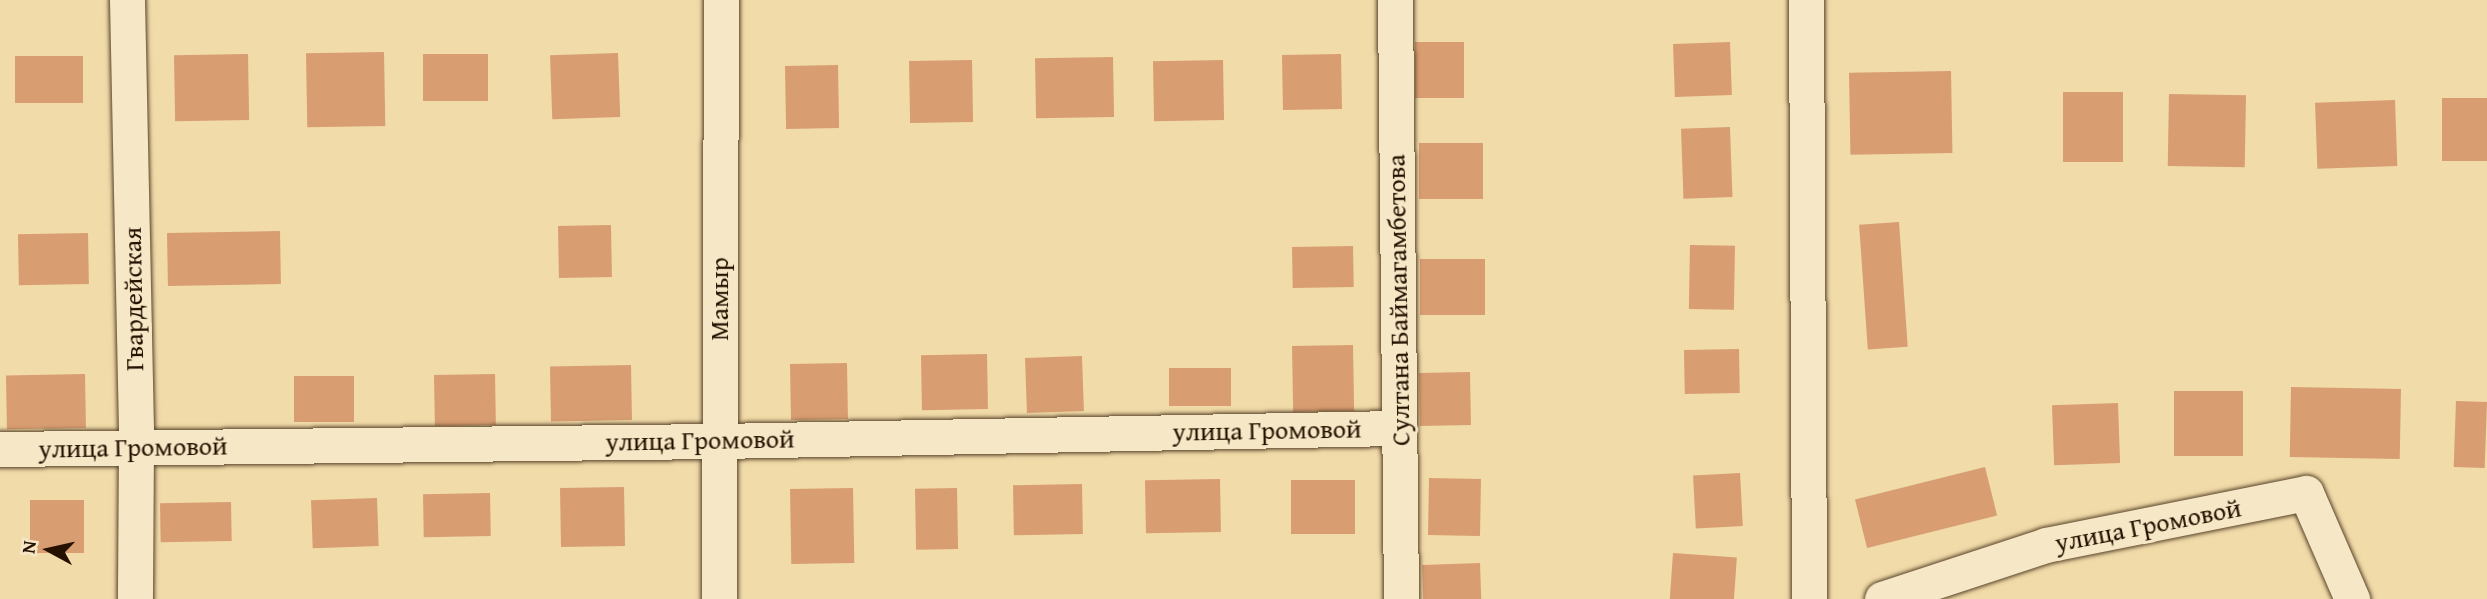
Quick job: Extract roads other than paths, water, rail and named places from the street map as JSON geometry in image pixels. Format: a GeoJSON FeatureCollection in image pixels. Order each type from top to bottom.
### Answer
{"type":"FeatureCollection","features":[{"type":"Feature","properties":{"kind":"street","name":"Гвардейская"},"geometry":{"type":"LineString","coordinates":[[127,0],[136,446],[135,599]]}},
{"type":"Feature","properties":{"kind":"street","name":"Мамыр"},"geometry":{"type":"LineString","coordinates":[[719,599],[721,0]]}},
{"type":"Feature","properties":{"kind":"street","name":"Султана Баймагамбетова"},"geometry":{"type":"LineString","coordinates":[[1395,0],[1401,599]]}},
{"type":"Feature","properties":{"kind":"street"},"geometry":{"type":"LineString","coordinates":[[1806,0],[1809,599]]}},
{"type":"Feature","properties":{"kind":"street","name":"улица Громовой"},"geometry":{"type":"LineString","coordinates":[[0,449],[1399,428]]}},
{"type":"Feature","properties":{"kind":"street","name":"улица Громовой"},"geometry":{"type":"LineString","coordinates":[[1882,599],[2046,545],[2306,493],[2352,599]]}}]}
